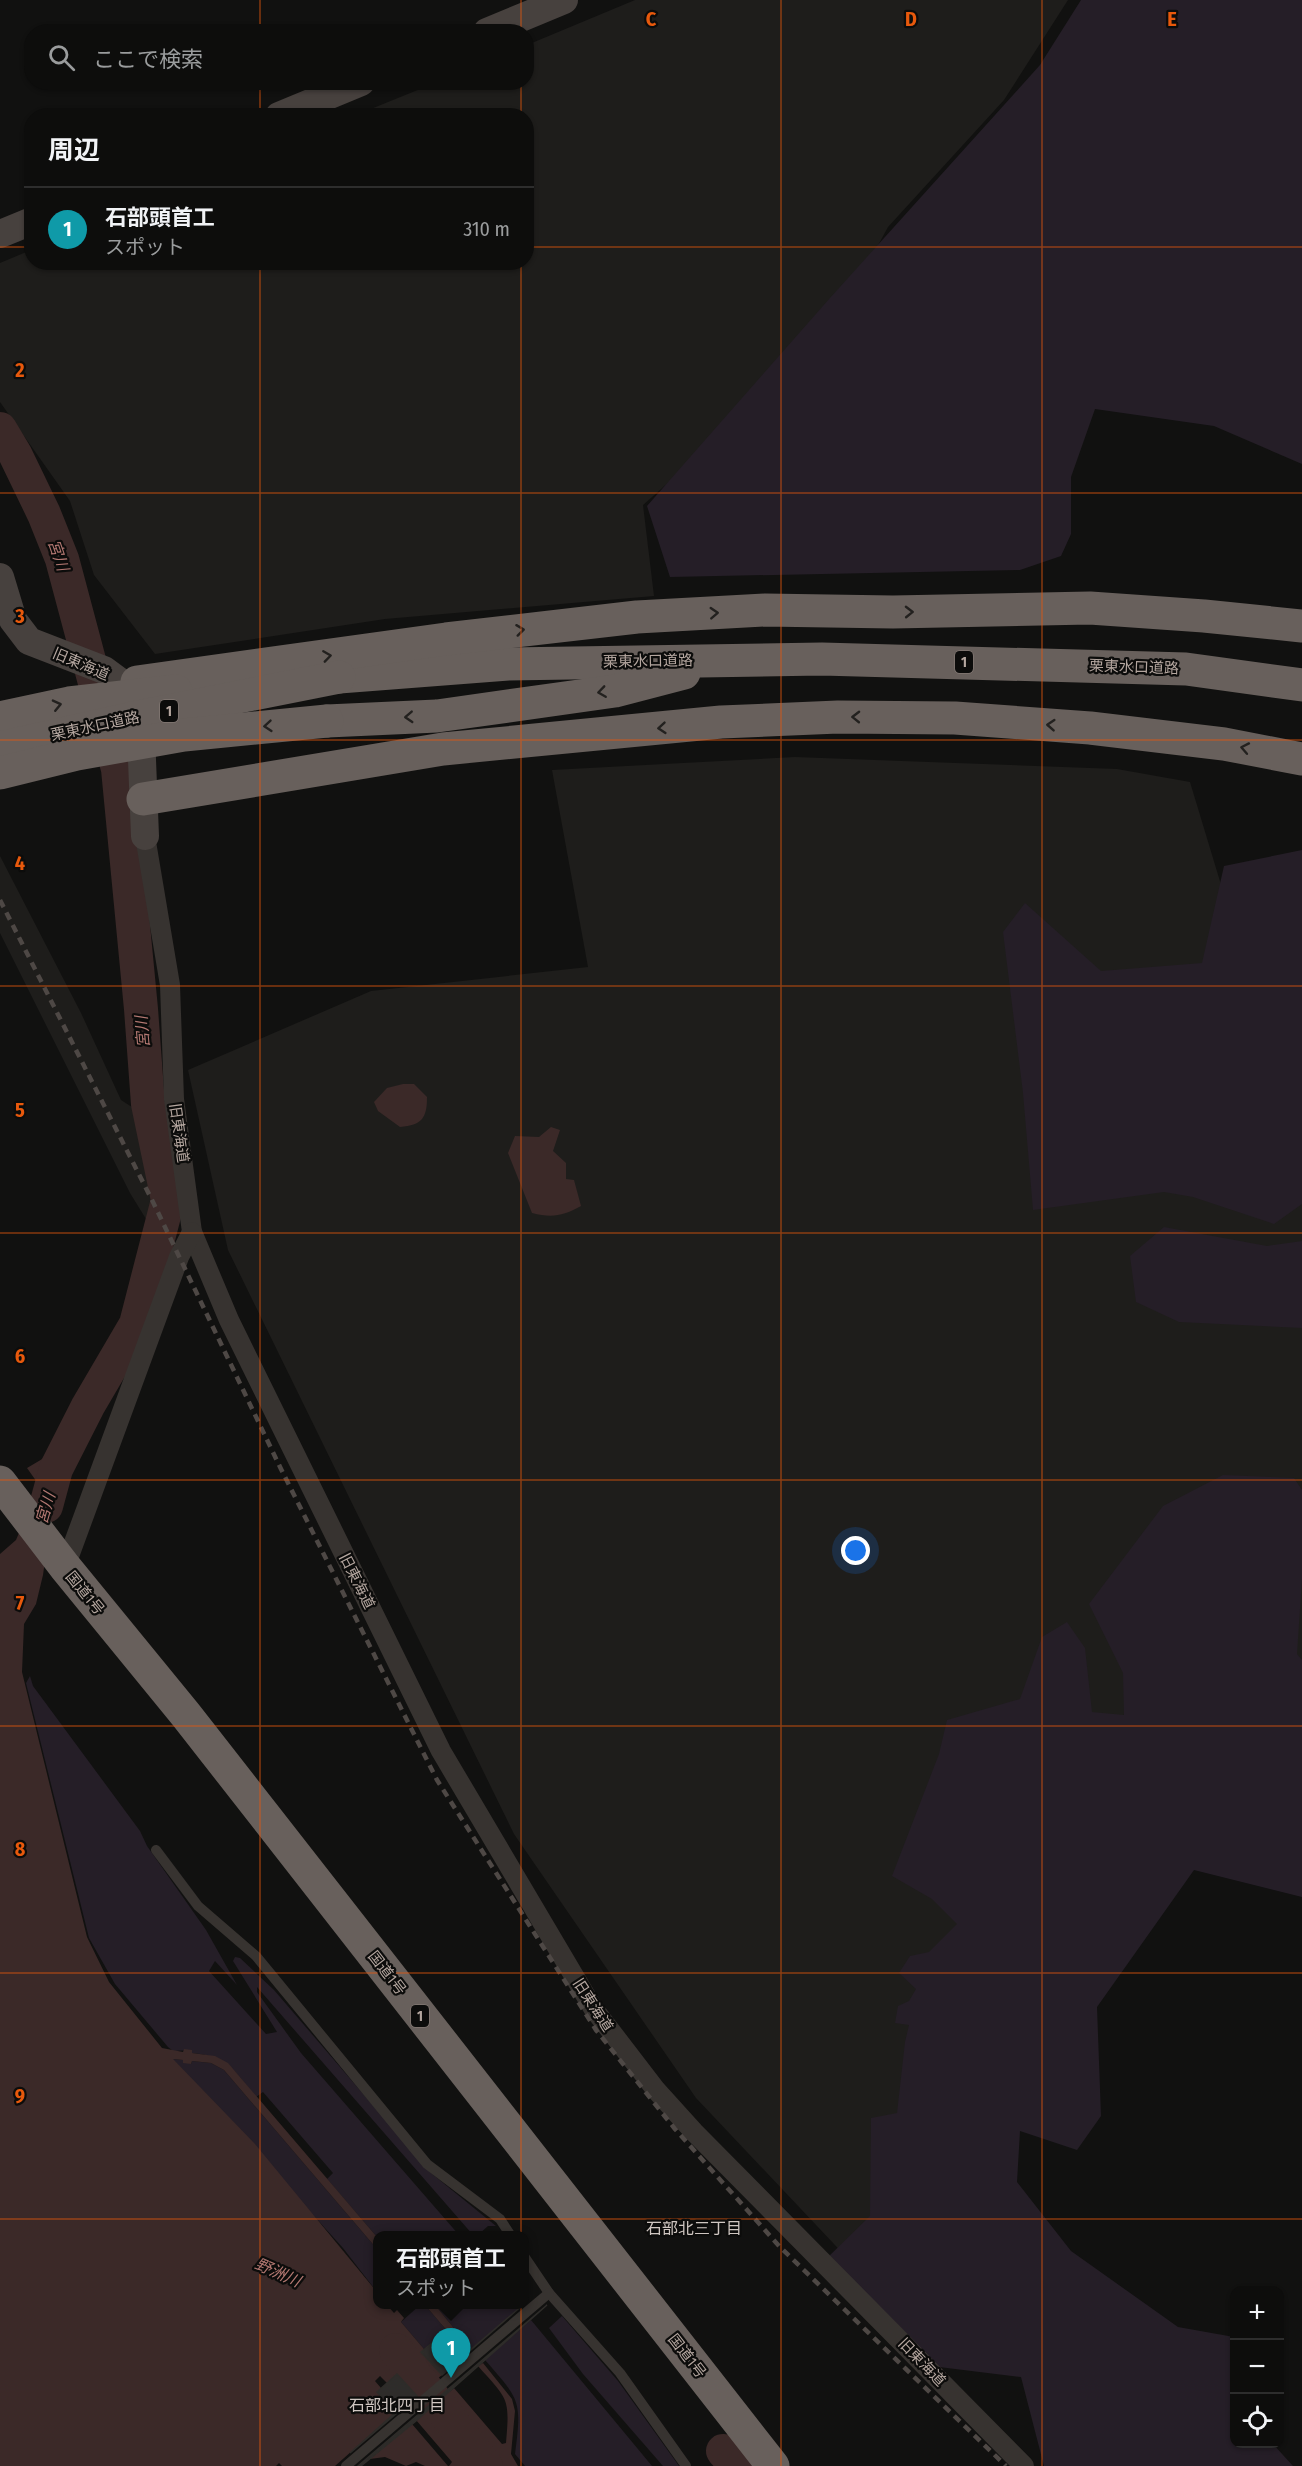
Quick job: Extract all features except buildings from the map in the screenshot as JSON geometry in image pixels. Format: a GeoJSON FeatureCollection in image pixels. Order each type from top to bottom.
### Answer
{"type":"FeatureCollection","features":[{"type":"Feature","properties":{"kind":"highway"},"geometry":{"type":"LineString","coordinates":[[113,677],[637,617],[765,610],[893,612],[1090,608],[1302,626]]}},
{"type":"Feature","properties":{"kind":"highway","name":"栗東水口道路"},"geometry":{"type":"LineString","coordinates":[[0,748],[128,719],[339,678],[508,664],[741,659],[1056,664],[1186,669],[1302,685]]}},
{"type":"Feature","properties":{"kind":"highway","name":"1"},"geometry":{"type":"LineString","coordinates":[[0,772],[77,754],[184,735],[327,721],[437,716],[615,691],[741,659]]}},
{"type":"Feature","properties":{"kind":"highway"},"geometry":{"type":"LineString","coordinates":[[1186,669],[1302,667]]}},
{"type":"Feature","properties":{"kind":"highway"},"geometry":{"type":"LineString","coordinates":[[1186,669],[1302,694]]}},
{"type":"Feature","properties":{"kind":"highway","name":"1"},"geometry":{"type":"LineString","coordinates":[[0,718],[69,703],[122,695],[339,678]]}},
{"type":"Feature","properties":{"kind":"highway"},"geometry":{"type":"LineString","coordinates":[[143,799],[443,749],[721,723],[838,717],[955,718],[1090,728],[1224,744],[1302,759]]}},
{"type":"Feature","properties":{"kind":"highway","name":"国道1号"},"geometry":{"type":"LineString","coordinates":[[0,1482],[59,1560],[186,1715],[773,2466]]}},
{"type":"Feature","properties":{"kind":"street"},"geometry":{"type":"LineString","coordinates":[[506,24],[564,0]]}},
{"type":"Feature","properties":{"kind":"street"},"geometry":{"type":"LineString","coordinates":[[298,108],[342,90]]}},
{"type":"Feature","properties":{"kind":"street"},"geometry":{"type":"LineString","coordinates":[[0,234],[24,224]]}},
{"type":"Feature","properties":{"kind":"street","name":"旧東海道"},"geometry":{"type":"LineString","coordinates":[[0,577],[13,620],[29,641],[113,677],[140,709],[145,836],[170,985],[174,1099],[192,1232],[229,1320],[267,1401],[441,1751],[593,2008],[656,2090],[694,2132],[1024,2466]]}},
{"type":"Feature","properties":{"kind":"street"},"geometry":{"type":"LineString","coordinates":[[59,1560],[179,1257],[192,1232]]}},
{"type":"Feature","properties":{"kind":"lane"},"geometry":{"type":"LineString","coordinates":[[156,1850],[198,1906],[256,1956],[427,2164],[500,2219],[508,2231]]}},
{"type":"Feature","properties":{"kind":"lane"},"geometry":{"type":"LineString","coordinates":[[529,2262],[549,2293],[620,2373],[686,2466]]}},
{"type":"Feature","properties":{"kind":"lane"},"geometry":{"type":"LineString","coordinates":[[346,2466],[549,2293]]}},
{"type":"Feature","properties":{"kind":"shaded area"},"geometry":{"type":"Polygon","coordinates":[[[635,0],[1068,0],[1004,100],[888,227],[824,345],[643,505],[654,596],[385,619],[155,654],[94,575],[70,501],[0,402],[0,263],[24,253],[24,270],[534,270],[534,108],[373,108],[418,90],[534,90],[534,42],[635,0]]]}},
{"type":"Feature","properties":{"kind":"shaded area"},"geometry":{"type":"Polygon","coordinates":[[[1081,0],[1302,0],[1302,464],[1214,426],[1095,409],[1071,477],[1071,534],[1061,556],[1020,570],[670,577],[647,506],[1040,65],[1081,0]]]}},
{"type":"Feature","properties":{"kind":"shaded area"},"geometry":{"type":"Polygon","coordinates":[[[795,757],[1117,769],[1190,782],[1232,921],[1302,893],[1302,1732],[851,2262],[696,2098],[514,1834],[228,1250],[188,1070],[371,991],[588,967],[552,770],[795,757]]]}},
{"type":"Feature","properties":{"kind":"shaded area"},"geometry":{"type":"Polygon","coordinates":[[[1302,850],[1302,1204],[1274,1224],[1193,1197],[1164,1192],[1033,1210],[1023,1093],[1003,932],[1025,903],[1101,971],[1202,963],[1224,866],[1302,850]]]}},
{"type":"Feature","properties":{"kind":"shaded area"},"geometry":{"type":"Polygon","coordinates":[[[0,856],[81,1013],[121,1100],[138,1111],[160,1194],[146,1219],[130,1193],[0,933],[0,856]]]}},
{"type":"Feature","properties":{"kind":"shaded area"},"geometry":{"type":"Polygon","coordinates":[[[1164,1227],[1267,1246],[1302,1241],[1302,1328],[1179,1322],[1136,1302],[1130,1256],[1164,1227]]]}},
{"type":"Feature","properties":{"kind":"shaded area"},"geometry":{"type":"Polygon","coordinates":[[[1223,1475],[1294,1478],[1302,1490],[1302,1579],[1297,1654],[1302,1660],[1302,1897],[1194,1870],[1097,2007],[1101,2116],[1077,2150],[1020,2131],[1017,2182],[1071,2251],[1178,2327],[1230,2336],[1230,2448],[1277,2448],[1293,2466],[1044,2466],[1021,2377],[931,2366],[825,2260],[870,2216],[871,2118],[897,2113],[909,2025],[895,2023],[898,2006],[909,2001],[916,1989],[899,1973],[910,1956],[929,1952],[957,1924],[932,1899],[892,1876],[939,1754],[947,1720],[1020,1699],[1042,1637],[1067,1622],[1085,1648],[1092,1712],[1124,1715],[1123,1673],[1089,1604],[1163,1506],[1223,1475]]]}},
{"type":"Feature","properties":{"kind":"shaded area"},"geometry":{"type":"Polygon","coordinates":[[[30,1676],[33,1686],[140,1831],[147,1846],[206,1930],[237,1985],[215,1961],[209,1971],[266,2034],[277,2032],[233,1961],[235,1957],[240,1958],[274,1990],[431,2173],[496,2226],[488,2226],[482,2231],[470,2231],[257,1987],[257,1992],[301,2053],[456,2231],[373,2232],[327,2179],[333,2173],[263,2092],[256,2097],[230,2066],[215,2057],[192,2053],[192,2050],[173,2051],[168,2047],[115,1984],[89,1938],[26,1683],[30,1676]]]}},
{"type":"Feature","properties":{"kind":"shaded area"},"geometry":{"type":"Polygon","coordinates":[[[172,2059],[183,2060],[191,2064],[192,2061],[211,2063],[224,2070],[373,2244],[373,2287],[343,2248],[172,2059]]]}},
{"type":"Feature","properties":{"kind":"shaded area"},"geometry":{"type":"Polygon","coordinates":[[[416,2309],[428,2309],[466,2353],[462,2357],[443,2334],[424,2349],[401,2322],[416,2309]]]}},
{"type":"Feature","properties":{"kind":"shaded area"},"geometry":{"type":"Polygon","coordinates":[[[438,2309],[519,2309],[471,2349],[438,2309]]]}},
{"type":"Feature","properties":{"kind":"shaded area"},"geometry":{"type":"Polygon","coordinates":[[[562,2316],[618,2381],[679,2466],[663,2466],[583,2374],[549,2328],[562,2316]]]}},
{"type":"Feature","properties":{"kind":"shaded area"},"geometry":{"type":"Polygon","coordinates":[[[531,2320],[652,2466],[525,2466],[515,2454],[518,2422],[516,2402],[512,2393],[485,2360],[531,2320]]]}},
{"type":"Feature","properties":{"kind":"water"},"geometry":{"type":"Polygon","coordinates":[[[414,1084],[427,1097],[427,1104],[422,1119],[414,1124],[400,1127],[378,1111],[374,1102],[387,1088],[414,1084]]]}},
{"type":"Feature","properties":{"kind":"water"},"geometry":{"type":"Polygon","coordinates":[[[551,1127],[560,1130],[553,1151],[566,1163],[566,1179],[574,1180],[581,1206],[552,1216],[532,1213],[508,1153],[515,1136],[539,1137],[551,1127]]]}},
{"type":"Feature","properties":{"kind":"water"},"geometry":{"type":"Polygon","coordinates":[[[49,1455],[67,1465],[51,1519],[43,1575],[36,1604],[24,1624],[22,1672],[87,1937],[109,1982],[162,2048],[183,2052],[184,2049],[192,2050],[192,2053],[215,2056],[228,2063],[373,2232],[373,2244],[224,2070],[211,2063],[192,2061],[191,2064],[173,2059],[255,2144],[373,2287],[373,2309],[390,2309],[394,2313],[397,2310],[404,2318],[401,2322],[442,2375],[417,2396],[398,2374],[387,2383],[380,2376],[375,2381],[381,2388],[378,2392],[396,2412],[335,2466],[282,2466],[279,2463],[276,2466],[0,2466],[0,1554],[16,1540],[39,1485],[27,1468],[49,1455]]]}},
{"type":"Feature","properties":{"kind":"water"},"geometry":{"type":"Polygon","coordinates":[[[428,2309],[438,2309],[471,2349],[466,2353],[428,2309]]]}},
{"type":"Feature","properties":{"kind":"water"},"geometry":{"type":"Polygon","coordinates":[[[483,2363],[512,2399],[515,2411],[511,2454],[518,2466],[449,2466],[452,2462],[416,2420],[454,2388],[502,2444],[506,2443],[508,2416],[505,2400],[478,2366],[483,2363]]]}},
{"type":"Feature","properties":{"kind":"water"},"geometry":{"type":"Polygon","coordinates":[[[412,2424],[448,2466],[425,2466],[416,2462],[406,2466],[385,2457],[370,2459],[412,2424]]]}},
{"type":"Feature","properties":{"kind":"waterway","name":"宮川"},"geometry":{"type":"LineString","coordinates":[[0,429],[15,454],[44,514],[62,559],[118,769],[148,1104],[168,1200],[136,1324],[88,1406],[56,1469],[46,1506]]}},
{"type":"Feature","properties":{"kind":"waterway","name":"野洲川"},"geometry":{"type":"LineString","coordinates":[[396,2350],[486,2466]]}},
{"type":"Feature","properties":{"kind":"waterway"},"geometry":{"type":"LineString","coordinates":[[723,2451],[736,2466]]}},
{"type":"Feature","properties":{"kind":"railway"},"geometry":{"type":"LineString","coordinates":[[0,900],[153,1202],[281,1469],[437,1780],[596,2030],[675,2129],[780,2247],[1006,2466]]}},
{"type":"Feature","properties":{"kind":"place","name":"石部頭首工"},"geometry":{"type":"Point","coordinates":[451,2378]}},
{"type":"Feature","properties":{"kind":"district","name":"石部北三丁目"},"geometry":{"type":"Point","coordinates":[694,2228]}},
{"type":"Feature","properties":{"kind":"district","name":"石部北四丁目"},"geometry":{"type":"Point","coordinates":[397,2405]}}]}
